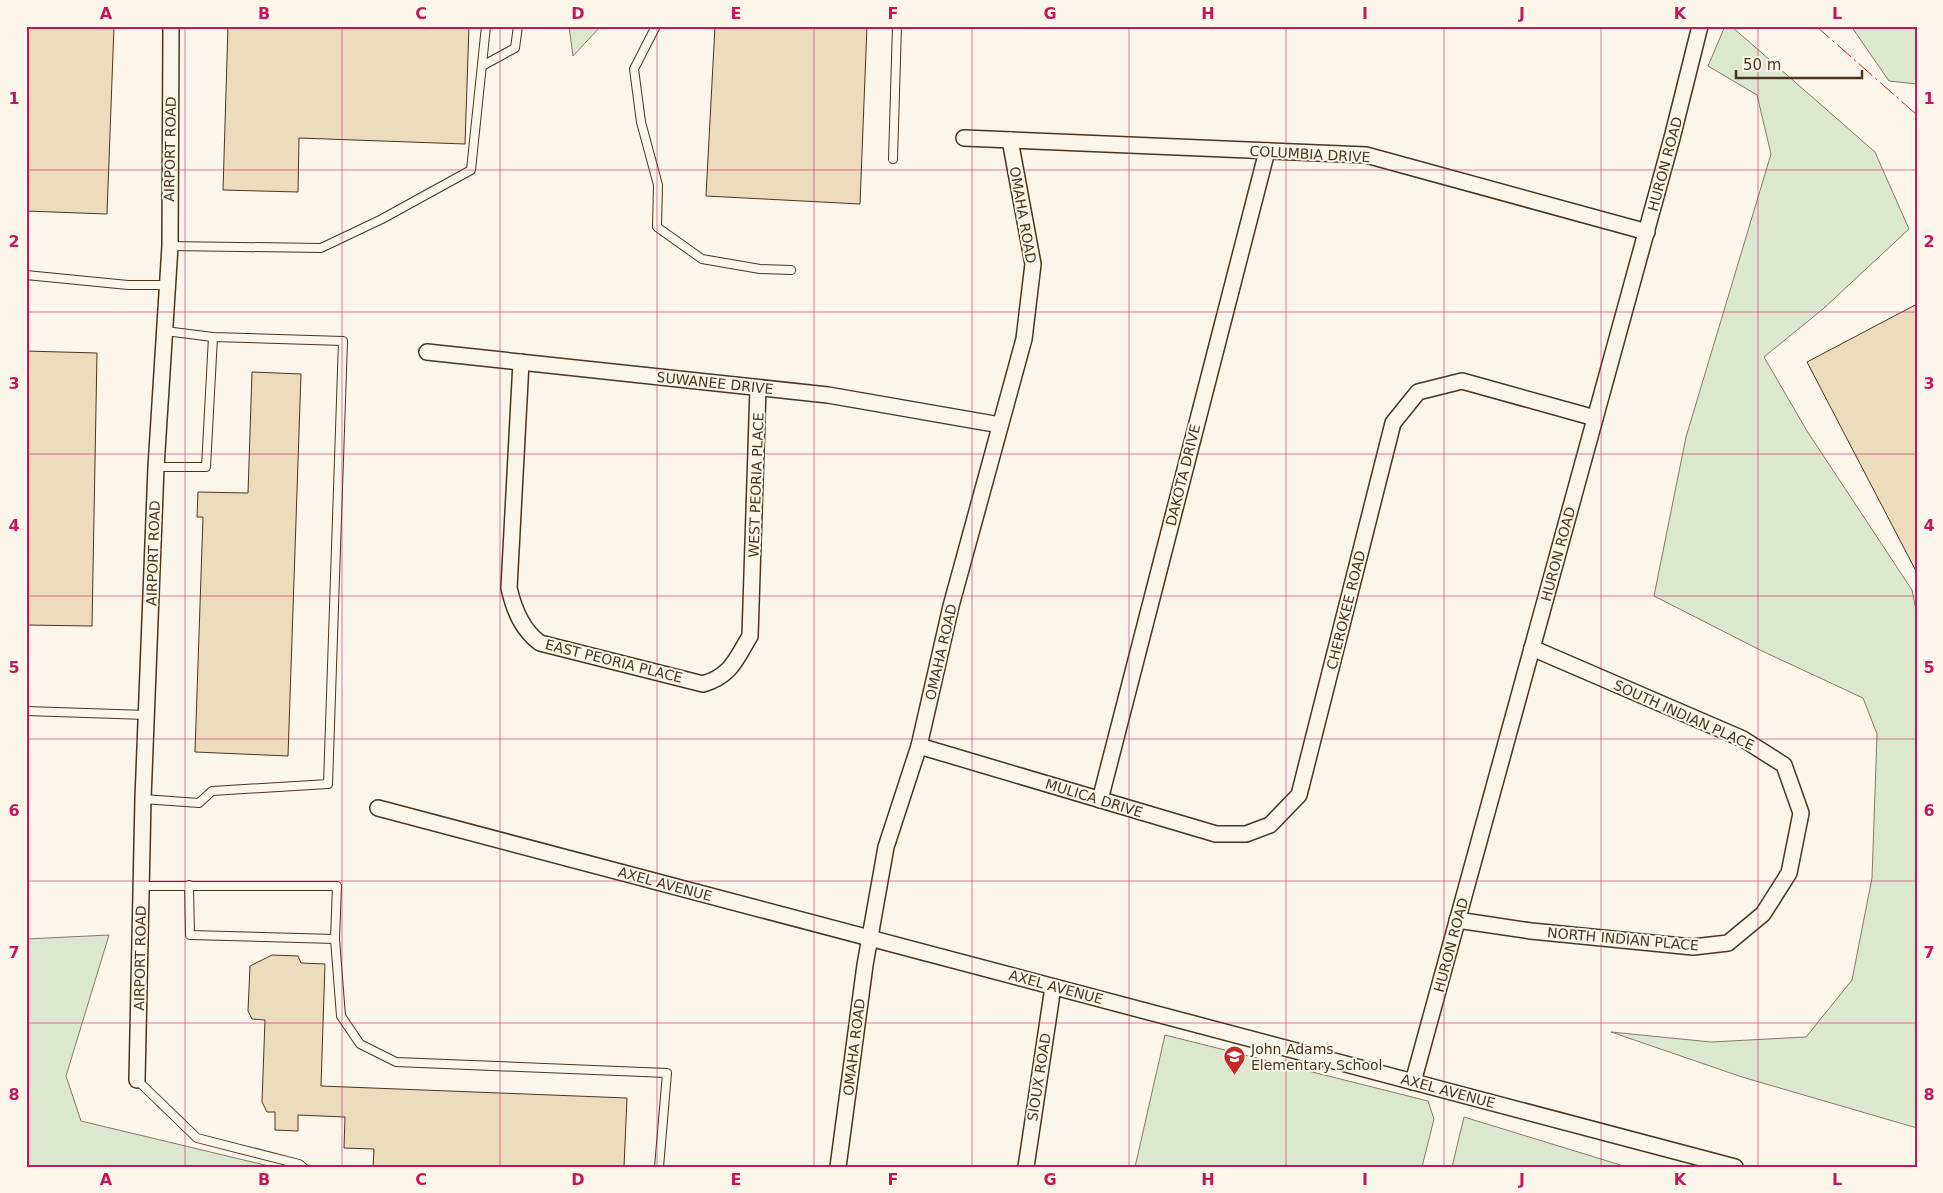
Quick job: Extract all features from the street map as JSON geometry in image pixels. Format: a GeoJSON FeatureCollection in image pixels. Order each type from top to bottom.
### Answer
{"type":"FeatureCollection","features":[{"type":"Feature","properties":{"kind":"street","name":"AIRPORT ROAD"},"geometry":{"type":"LineString","coordinates":[[137,1080],[146,714],[156,467],[170,246],[172,26]]}},
{"type":"Feature","properties":{"kind":"street","name":"HURON ROAD"},"geometry":{"type":"LineString","coordinates":[[1413,1082],[1672,138],[1700,26]]}},
{"type":"Feature","properties":{"kind":"street","name":"COLUMBIA DRIVE"},"geometry":{"type":"LineString","coordinates":[[964,138],[1366,155],[1646,232]]}},
{"type":"Feature","properties":{"kind":"street","name":"OMAHA ROAD"},"geometry":{"type":"LineString","coordinates":[[838,1167],[870,938],[886,847],[919,746],[952,606],[1024,339],[1033,264],[1010,140]]}},
{"type":"Feature","properties":{"kind":"street","name":"DAKOTA DRIVE"},"geometry":{"type":"LineString","coordinates":[[1100,800],[1267,151]]}},
{"type":"Feature","properties":{"kind":"street","name":"SUWANEE DRIVE"},"geometry":{"type":"LineString","coordinates":[[427,352],[828,395],[1000,425]]}},
{"type":"Feature","properties":{"kind":"street","name":"EAST PEORIA PLACE"},"geometry":{"type":"LineString","coordinates":[[521,362],[509,588],[512,602],[521,623],[531,636],[540,643],[703,684],[722,676],[730,668],[750,636],[753,582]]}},
{"type":"Feature","properties":{"kind":"street","name":"CHEROKEE ROAD"},"geometry":{"type":"LineString","coordinates":[[1270,825],[1299,795],[1393,423],[1418,392],[1462,381],[1595,418]]}},
{"type":"Feature","properties":{"kind":"street","name":"WEST PEORIA PLACE"},"geometry":{"type":"LineString","coordinates":[[753,582],[758,388]]}},
{"type":"Feature","properties":{"kind":"street","name":"SOUTH INDIAN PLACE"},"geometry":{"type":"LineString","coordinates":[[1532,648],[1743,739],[1784,765],[1801,812],[1789,873],[1771,900]]}},
{"type":"Feature","properties":{"kind":"street","name":"MULICA DRIVE"},"geometry":{"type":"LineString","coordinates":[[919,746],[1216,834],[1246,834],[1270,825]]}},
{"type":"Feature","properties":{"kind":"street","name":"AXEL AVENUE"},"geometry":{"type":"LineString","coordinates":[[378,808],[1735,1167]]}},
{"type":"Feature","properties":{"kind":"street","name":"NORTH INDIAN PLACE"},"geometry":{"type":"LineString","coordinates":[[1457,920],[1531,932],[1693,947],[1728,943],[1763,914],[1771,900]]}},
{"type":"Feature","properties":{"kind":"street","name":"SIOUX ROAD"},"geometry":{"type":"LineString","coordinates":[[1026,1167],[1053,986]]}},
{"type":"Feature","properties":{"kind":"lane"},"geometry":{"type":"LineString","coordinates":[[170,246],[321,248],[382,219],[471,170],[486,26]]}},
{"type":"Feature","properties":{"kind":"lane"},"geometry":{"type":"LineString","coordinates":[[482,66],[515,48],[518,26]]}},
{"type":"Feature","properties":{"kind":"lane"},"geometry":{"type":"LineString","coordinates":[[656,26],[634,69],[640,122],[658,186],[657,227],[702,259],[760,269],[791,270]]}},
{"type":"Feature","properties":{"kind":"lane"},"geometry":{"type":"LineString","coordinates":[[893,159],[897,26]]}},
{"type":"Feature","properties":{"kind":"lane"},"geometry":{"type":"LineString","coordinates":[[26,275],[128,285],[168,285]]}},
{"type":"Feature","properties":{"kind":"lane"},"geometry":{"type":"LineString","coordinates":[[143,799],[199,803],[212,791],[328,784],[343,341],[213,336],[165,331]]}},
{"type":"Feature","properties":{"kind":"lane"},"geometry":{"type":"LineString","coordinates":[[156,467],[206,467],[213,336]]}},
{"type":"Feature","properties":{"kind":"lane"},"geometry":{"type":"LineString","coordinates":[[26,711],[146,714]]}},
{"type":"Feature","properties":{"kind":"lane"},"geometry":{"type":"LineString","coordinates":[[189,885],[190,935],[334,939]]}},
{"type":"Feature","properties":{"kind":"lane"},"geometry":{"type":"LineString","coordinates":[[141,886],[337,886],[334,939],[341,1016],[360,1044],[396,1062],[667,1073],[659,1167]]}},
{"type":"Feature","properties":{"kind":"lane"},"geometry":{"type":"LineString","coordinates":[[137,1080],[196,1138],[299,1164],[303,1167]]}},
{"type":"Feature","properties":{"kind":"green space"},"geometry":{"type":"Polygon","coordinates":[[[569,26],[601,26],[573,56],[569,26]]]}},
{"type":"Feature","properties":{"kind":"green space"},"geometry":{"type":"Polygon","coordinates":[[[1725,26],[1731,26],[1875,152],[1909,229],[1823,309],[1764,357],[1807,431],[1912,590],[1917,615],[1917,1128],[1742,1077],[1611,1032],[1711,1042],[1806,1037],[1852,980],[1872,878],[1877,734],[1863,698],[1762,651],[1654,596],[1686,437],[1771,154],[1757,95],[1708,66],[1725,26]]]}},
{"type":"Feature","properties":{"kind":"green space"},"geometry":{"type":"Polygon","coordinates":[[[1851,26],[1917,26],[1917,84],[1889,81],[1851,26]]]}},
{"type":"Feature","properties":{"kind":"green space"},"geometry":{"type":"Polygon","coordinates":[[[109,935],[66,1076],[81,1121],[273,1167],[26,1167],[26,939],[109,935]]]}},
{"type":"Feature","properties":{"kind":"green space","name":"John Adams Elementary School"},"geometry":{"type":"Polygon","coordinates":[[[1165,1035],[1428,1101],[1434,1119],[1422,1167],[1135,1167],[1165,1035]]]}},
{"type":"Feature","properties":{"kind":"green space"},"geometry":{"type":"Polygon","coordinates":[[[1464,1117],[1627,1167],[1452,1167],[1464,1117]]]}},
{"type":"Feature","properties":{"kind":"building"},"geometry":{"type":"Polygon","coordinates":[[[26,26],[114,26],[107,214],[26,211],[26,26]]]}},
{"type":"Feature","properties":{"kind":"building"},"geometry":{"type":"Polygon","coordinates":[[[228,26],[469,26],[465,144],[299,138],[298,192],[223,190],[228,26]]]}},
{"type":"Feature","properties":{"kind":"building"},"geometry":{"type":"Polygon","coordinates":[[[715,26],[867,26],[860,204],[706,196],[715,26]]]}},
{"type":"Feature","properties":{"kind":"building"},"geometry":{"type":"Polygon","coordinates":[[[1917,304],[1917,573],[1807,362],[1917,304]]]}},
{"type":"Feature","properties":{"kind":"building"},"geometry":{"type":"Polygon","coordinates":[[[26,351],[97,353],[92,626],[26,625],[26,351]]]}},
{"type":"Feature","properties":{"kind":"building"},"geometry":{"type":"Polygon","coordinates":[[[252,372],[301,374],[288,756],[195,752],[203,517],[197,517],[198,492],[248,493],[252,372]]]}},
{"type":"Feature","properties":{"kind":"building"},"geometry":{"type":"Polygon","coordinates":[[[272,955],[298,956],[301,963],[325,964],[321,1086],[627,1098],[624,1167],[373,1167],[374,1149],[344,1148],[345,1117],[298,1115],[298,1131],[275,1130],[275,1112],[267,1112],[262,1102],[265,1020],[252,1019],[248,1011],[250,966],[272,955]]]}},
{"type":"Feature","properties":{"kind":"power"},"geometry":{"type":"LineString","coordinates":[[1816,26],[1917,115]]}},
{"type":"Feature","properties":{"kind":"place","name":"John Adams Elementary School"},"geometry":{"type":"Point","coordinates":[1235,1076]}}]}
